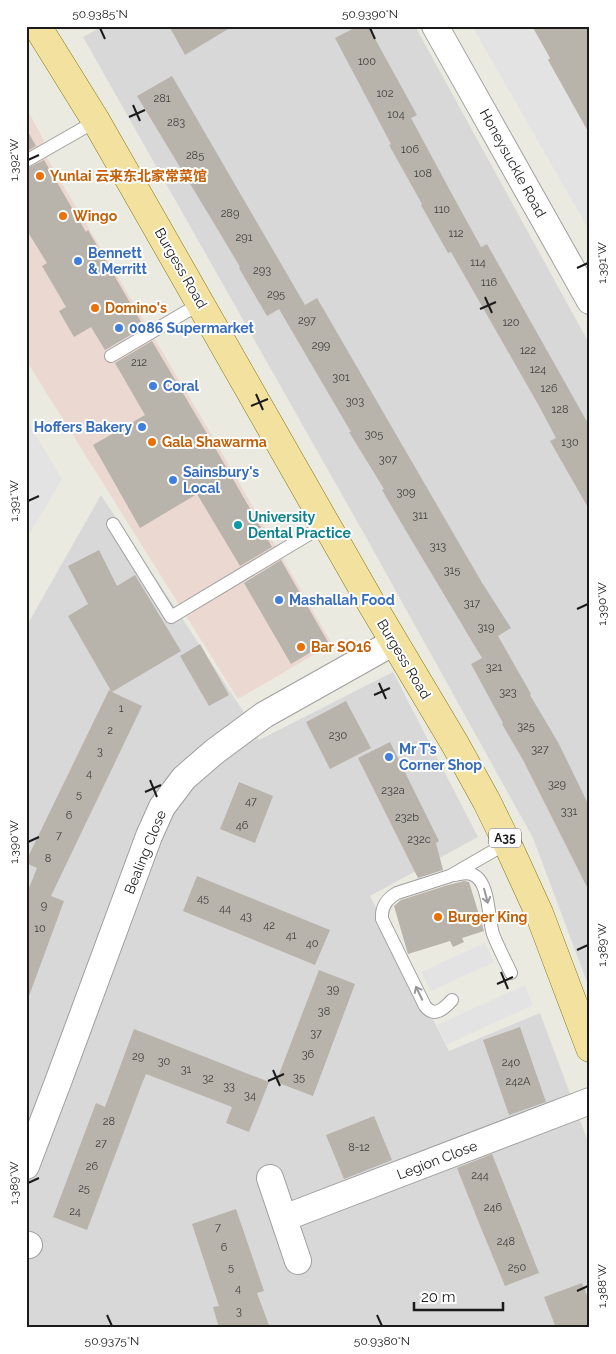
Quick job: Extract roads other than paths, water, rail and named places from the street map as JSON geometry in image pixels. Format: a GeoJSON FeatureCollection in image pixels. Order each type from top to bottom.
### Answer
{"type":"FeatureCollection","features":[{"type":"Feature","properties":{"kind":"main road","name":"Burgess Road"},"geometry":{"type":"LineString","coordinates":[[37,26],[96,121],[326,524],[455,744],[507,843],[539,913],[590,1048]]}},
{"type":"Feature","properties":{"kind":"street","name":"Honeysuckle Road"},"geometry":{"type":"LineString","coordinates":[[435,26],[590,301]]}},
{"type":"Feature","properties":{"kind":"street","name":"Bealing Close"},"geometry":{"type":"LineString","coordinates":[[26,1166],[149,836],[162,807],[184,778],[214,752],[264,716],[394,642]]}},
{"type":"Feature","properties":{"kind":"street","name":"Legion Close"},"geometry":{"type":"LineString","coordinates":[[284,1218],[590,1101]]}},
{"type":"Feature","properties":{"kind":"street"},"geometry":{"type":"LineString","coordinates":[[270,1178],[298,1261]]}},
{"type":"Feature","properties":{"kind":"lane"},"geometry":{"type":"LineString","coordinates":[[26,161],[96,121]]}},
{"type":"Feature","properties":{"kind":"lane"},"geometry":{"type":"LineString","coordinates":[[112,356],[201,304]]}},
{"type":"Feature","properties":{"kind":"lane"},"geometry":{"type":"LineString","coordinates":[[113,524],[171,617],[326,524]]}},
{"type":"Feature","properties":{"kind":"lane"},"geometry":{"type":"LineString","coordinates":[[450,876],[507,843]]}},
{"type":"Feature","properties":{"kind":"lane"},"geometry":{"type":"LineString","coordinates":[[452,1000],[447,1006],[438,1011],[432,1012],[425,1006],[385,923],[382,913],[386,901],[390,897],[450,876],[466,873],[476,876],[486,893],[493,933],[511,973]]}},
{"type":"Feature","properties":{"kind":"place","name":"Yunlai 云来东北家常菜馆"},"geometry":{"type":"Point","coordinates":[40,176]}},
{"type":"Feature","properties":{"kind":"place","name":"Wingo"},"geometry":{"type":"Point","coordinates":[63,216]}},
{"type":"Feature","properties":{"kind":"place","name":"Bennett & Merritt"},"geometry":{"type":"Point","coordinates":[78,261]}},
{"type":"Feature","properties":{"kind":"place","name":"Domino's"},"geometry":{"type":"Point","coordinates":[95,308]}},
{"type":"Feature","properties":{"kind":"place","name":"0086 Supermarket"},"geometry":{"type":"Point","coordinates":[119,328]}},
{"type":"Feature","properties":{"kind":"place","name":"Coral"},"geometry":{"type":"Point","coordinates":[153,386]}},
{"type":"Feature","properties":{"kind":"place","name":"Hoffers Bakery"},"geometry":{"type":"Point","coordinates":[142,427]}},
{"type":"Feature","properties":{"kind":"place","name":"Gala Shawarma"},"geometry":{"type":"Point","coordinates":[152,442]}},
{"type":"Feature","properties":{"kind":"place","name":"Sainsbury's Local"},"geometry":{"type":"Point","coordinates":[173,480]}},
{"type":"Feature","properties":{"kind":"place","name":"University Dental Practice"},"geometry":{"type":"Point","coordinates":[238,525]}},
{"type":"Feature","properties":{"kind":"place","name":"Mashallah Food"},"geometry":{"type":"Point","coordinates":[279,600]}},
{"type":"Feature","properties":{"kind":"place","name":"Bar SO16"},"geometry":{"type":"Point","coordinates":[301,647]}},
{"type":"Feature","properties":{"kind":"place","name":"Mr T’s Corner Shop"},"geometry":{"type":"Point","coordinates":[389,757]}},
{"type":"Feature","properties":{"kind":"place","name":"Burger King"},"geometry":{"type":"Point","coordinates":[438,917]}}]}
